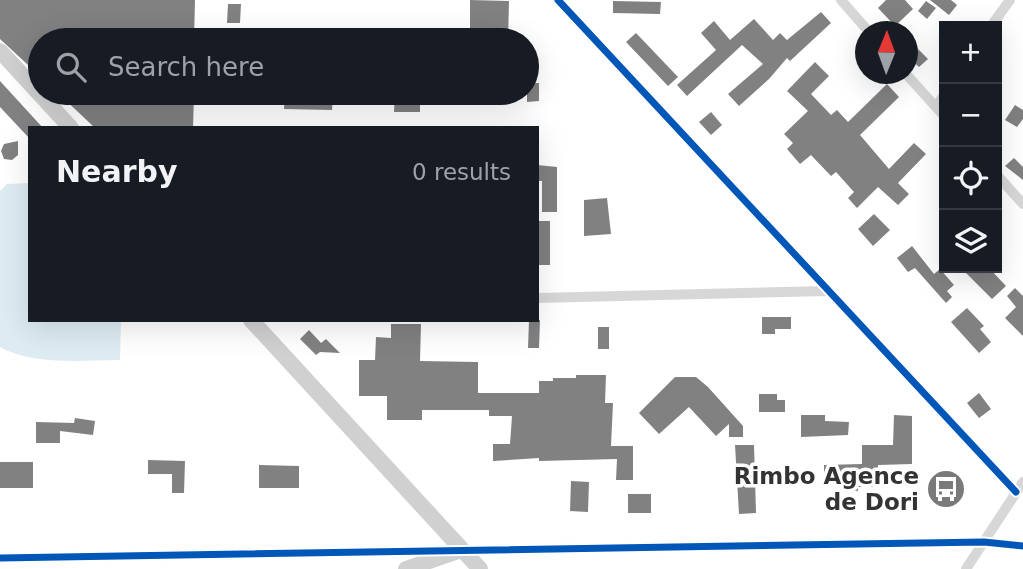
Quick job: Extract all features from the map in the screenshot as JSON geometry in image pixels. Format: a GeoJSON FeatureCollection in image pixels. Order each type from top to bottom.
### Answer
{"type":"FeatureCollection","features":[{"type":"Feature","properties":{"kind":"main road"},"geometry":{"type":"LineString","coordinates":[[0,51],[28,81]]}},
{"type":"Feature","properties":{"kind":"main road"},"geometry":{"type":"LineString","coordinates":[[50,105],[70,126]]}},
{"type":"Feature","properties":{"kind":"main road"},"geometry":{"type":"LineString","coordinates":[[253,322],[480,569]]}},
{"type":"Feature","properties":{"kind":"main road"},"geometry":{"type":"LineString","coordinates":[[406,569],[461,550]]}},
{"type":"Feature","properties":{"kind":"street"},"geometry":{"type":"LineString","coordinates":[[558,0],[1016,492]]}},
{"type":"Feature","properties":{"kind":"street"},"geometry":{"type":"LineString","coordinates":[[841,0],[859,21]]}},
{"type":"Feature","properties":{"kind":"street"},"geometry":{"type":"LineString","coordinates":[[995,21],[1010,0]]}},
{"type":"Feature","properties":{"kind":"street"},"geometry":{"type":"LineString","coordinates":[[915,84],[939,110]]}},
{"type":"Feature","properties":{"kind":"street"},"geometry":{"type":"LineString","coordinates":[[936,107],[939,102]]}},
{"type":"Feature","properties":{"kind":"street"},"geometry":{"type":"LineString","coordinates":[[1002,181],[1023,204]]}},
{"type":"Feature","properties":{"kind":"street"},"geometry":{"type":"LineString","coordinates":[[539,298],[827,290]]}},
{"type":"Feature","properties":{"kind":"street"},"geometry":{"type":"LineString","coordinates":[[966,569],[1023,482]]}},
{"type":"Feature","properties":{"kind":"street"},"geometry":{"type":"LineString","coordinates":[[0,558],[984,542],[1023,546]]}},
{"type":"Feature","properties":{"kind":"shaded area"},"geometry":{"type":"Polygon","coordinates":[[[28,183],[28,322],[121,322],[120,360],[43,359],[28,357],[0,347],[0,191],[7,184],[28,183]]]}},
{"type":"Feature","properties":{"kind":"building"},"geometry":{"type":"Polygon","coordinates":[[[0,0],[195,0],[194,28],[28,28],[28,65],[0,39],[0,0]]]}},
{"type":"Feature","properties":{"kind":"building"},"geometry":{"type":"Polygon","coordinates":[[[470,0],[509,1],[508,28],[470,28],[470,0]]]}},
{"type":"Feature","properties":{"kind":"building"},"geometry":{"type":"Polygon","coordinates":[[[886,0],[905,0],[913,9],[900,21],[890,21],[878,8],[886,0]]]}},
{"type":"Feature","properties":{"kind":"building"},"geometry":{"type":"Polygon","coordinates":[[[930,0],[951,0],[957,5],[949,15],[930,0]]]}},
{"type":"Feature","properties":{"kind":"building"},"geometry":{"type":"Polygon","coordinates":[[[613,1],[661,2],[660,14],[613,13],[613,1]]]}},
{"type":"Feature","properties":{"kind":"building"},"geometry":{"type":"Polygon","coordinates":[[[926,1],[936,8],[927,19],[918,11],[926,1]]]}},
{"type":"Feature","properties":{"kind":"building"},"geometry":{"type":"Polygon","coordinates":[[[228,4],[241,4],[240,23],[227,23],[228,4]]]}},
{"type":"Feature","properties":{"kind":"building"},"geometry":{"type":"Polygon","coordinates":[[[821,12],[831,23],[790,61],[787,58],[769,79],[739,106],[728,94],[763,64],[742,45],[687,96],[677,85],[716,50],[701,33],[714,21],[730,40],[754,19],[773,40],[780,33],[787,40],[821,12]]]}},
{"type":"Feature","properties":{"kind":"building"},"geometry":{"type":"Polygon","coordinates":[[[636,33],[678,77],[668,86],[626,42],[636,33]]]}},
{"type":"Feature","properties":{"kind":"building"},"geometry":{"type":"Polygon","coordinates":[[[918,49],[928,59],[918,66],[918,49]]]}},
{"type":"Feature","properties":{"kind":"building"},"geometry":{"type":"Polygon","coordinates":[[[815,62],[829,76],[811,94],[831,115],[837,110],[848,122],[887,84],[899,97],[860,135],[889,169],[914,143],[926,154],[898,183],[909,194],[898,205],[878,187],[857,208],[848,198],[854,192],[836,172],[831,176],[811,155],[800,164],[787,149],[793,143],[784,134],[808,111],[787,91],[815,62]]]}},
{"type":"Feature","properties":{"kind":"building"},"geometry":{"type":"Polygon","coordinates":[[[0,81],[41,126],[28,126],[28,137],[0,107],[0,81]]]}},
{"type":"Feature","properties":{"kind":"building"},"geometry":{"type":"Polygon","coordinates":[[[71,105],[194,105],[193,126],[93,126],[71,105]]]}},
{"type":"Feature","properties":{"kind":"building"},"geometry":{"type":"Polygon","coordinates":[[[284,105],[332,105],[332,110],[284,109],[284,105]]]}},
{"type":"Feature","properties":{"kind":"building"},"geometry":{"type":"Polygon","coordinates":[[[394,105],[420,105],[420,112],[394,112],[394,105]]]}},
{"type":"Feature","properties":{"kind":"building"},"geometry":{"type":"Polygon","coordinates":[[[1015,105],[1023,110],[1023,119],[1017,127],[1005,120],[1015,105]]]}},
{"type":"Feature","properties":{"kind":"building"},"geometry":{"type":"Polygon","coordinates":[[[711,112],[722,125],[711,135],[699,122],[711,112]]]}},
{"type":"Feature","properties":{"kind":"building"},"geometry":{"type":"Polygon","coordinates":[[[18,141],[18,155],[12,160],[4,159],[1,151],[4,144],[18,141]]]}},
{"type":"Feature","properties":{"kind":"building"},"geometry":{"type":"Polygon","coordinates":[[[1014,158],[1023,167],[1023,180],[1005,166],[1014,158]]]}},
{"type":"Feature","properties":{"kind":"building"},"geometry":{"type":"Polygon","coordinates":[[[539,165],[557,167],[557,212],[542,212],[542,181],[539,181],[539,165]]]}},
{"type":"Feature","properties":{"kind":"building"},"geometry":{"type":"Polygon","coordinates":[[[607,198],[611,234],[584,236],[584,200],[607,198]]]}},
{"type":"Feature","properties":{"kind":"building"},"geometry":{"type":"Polygon","coordinates":[[[874,214],[890,230],[873,246],[858,229],[874,214]]]}},
{"type":"Feature","properties":{"kind":"building"},"geometry":{"type":"Polygon","coordinates":[[[539,221],[550,221],[550,265],[539,265],[539,221]]]}},
{"type":"Feature","properties":{"kind":"building"},"geometry":{"type":"Polygon","coordinates":[[[912,246],[934,274],[939,270],[939,273],[944,273],[954,285],[947,291],[952,297],[946,303],[915,268],[908,272],[897,258],[912,246]]]}},
{"type":"Feature","properties":{"kind":"building"},"geometry":{"type":"Polygon","coordinates":[[[966,273],[994,273],[1006,286],[992,299],[966,273]]]}},
{"type":"Feature","properties":{"kind":"building"},"geometry":{"type":"Polygon","coordinates":[[[1015,288],[1023,296],[1023,336],[1005,318],[1016,307],[1007,296],[1015,288]]]}},
{"type":"Feature","properties":{"kind":"building"},"geometry":{"type":"Polygon","coordinates":[[[967,308],[984,326],[980,329],[991,342],[979,353],[951,322],[967,308]]]}},
{"type":"Feature","properties":{"kind":"building"},"geometry":{"type":"Polygon","coordinates":[[[762,317],[791,317],[791,329],[775,329],[775,334],[762,334],[762,317]]]}},
{"type":"Feature","properties":{"kind":"building"},"geometry":{"type":"Polygon","coordinates":[[[540,320],[539,348],[528,348],[529,322],[540,320]]]}},
{"type":"Feature","properties":{"kind":"building"},"geometry":{"type":"Polygon","coordinates":[[[391,324],[421,324],[420,361],[478,362],[478,393],[539,393],[539,381],[576,378],[576,375],[606,375],[605,403],[613,403],[611,446],[633,446],[633,480],[616,480],[617,459],[539,461],[539,458],[493,461],[493,444],[510,444],[512,416],[489,416],[489,410],[422,410],[422,420],[387,420],[387,396],[359,396],[359,360],[375,360],[376,337],[391,338],[391,324]]]}},
{"type":"Feature","properties":{"kind":"building"},"geometry":{"type":"Polygon","coordinates":[[[598,327],[609,327],[609,349],[598,349],[598,327]]]}},
{"type":"Feature","properties":{"kind":"building"},"geometry":{"type":"Polygon","coordinates":[[[309,330],[321,343],[326,339],[340,353],[320,352],[316,355],[300,339],[309,330]]]}},
{"type":"Feature","properties":{"kind":"building"},"geometry":{"type":"Polygon","coordinates":[[[675,377],[696,377],[708,387],[743,426],[743,437],[729,437],[729,424],[716,436],[689,407],[659,434],[639,413],[675,377]]]}},
{"type":"Feature","properties":{"kind":"building"},"geometry":{"type":"Polygon","coordinates":[[[979,393],[991,409],[979,418],[967,403],[979,393]]]}},
{"type":"Feature","properties":{"kind":"building"},"geometry":{"type":"Polygon","coordinates":[[[759,394],[777,394],[777,400],[785,400],[785,412],[759,412],[759,394]]]}},
{"type":"Feature","properties":{"kind":"building"},"geometry":{"type":"Polygon","coordinates":[[[801,415],[825,415],[825,421],[849,422],[848,435],[801,437],[801,415]]]}},
{"type":"Feature","properties":{"kind":"building"},"geometry":{"type":"Polygon","coordinates":[[[894,415],[912,416],[912,464],[878,465],[878,487],[858,487],[858,491],[846,490],[846,483],[824,482],[824,465],[862,464],[862,445],[893,445],[894,415]]]}},
{"type":"Feature","properties":{"kind":"building"},"geometry":{"type":"Polygon","coordinates":[[[75,418],[95,421],[93,435],[60,431],[60,443],[36,443],[36,422],[74,423],[75,418]]]}},
{"type":"Feature","properties":{"kind":"building"},"geometry":{"type":"Polygon","coordinates":[[[735,445],[754,445],[756,513],[739,514],[735,445]]]}},
{"type":"Feature","properties":{"kind":"building"},"geometry":{"type":"Polygon","coordinates":[[[148,460],[185,461],[184,493],[172,493],[172,474],[148,474],[148,460]]]}},
{"type":"Feature","properties":{"kind":"building"},"geometry":{"type":"Polygon","coordinates":[[[0,462],[33,462],[33,488],[0,488],[0,462]]]}},
{"type":"Feature","properties":{"kind":"building"},"geometry":{"type":"Polygon","coordinates":[[[259,465],[299,466],[299,488],[259,488],[259,465]]]}},
{"type":"Feature","properties":{"kind":"building"},"geometry":{"type":"Polygon","coordinates":[[[571,481],[589,482],[588,512],[570,511],[571,481]]]}},
{"type":"Feature","properties":{"kind":"building"},"geometry":{"type":"Polygon","coordinates":[[[628,494],[651,494],[651,513],[628,513],[628,494]]]}},
{"type":"Feature","properties":{"kind":"cycle path"},"geometry":{"type":"LineString","coordinates":[[558,0],[1016,492]]}},
{"type":"Feature","properties":{"kind":"cycle path"},"geometry":{"type":"LineString","coordinates":[[0,558],[984,542],[1023,546]]}},
{"type":"Feature","properties":{"kind":"place","name":"Rimbo Agence de Dori"},"geometry":{"type":"Point","coordinates":[946,489]}}]}
